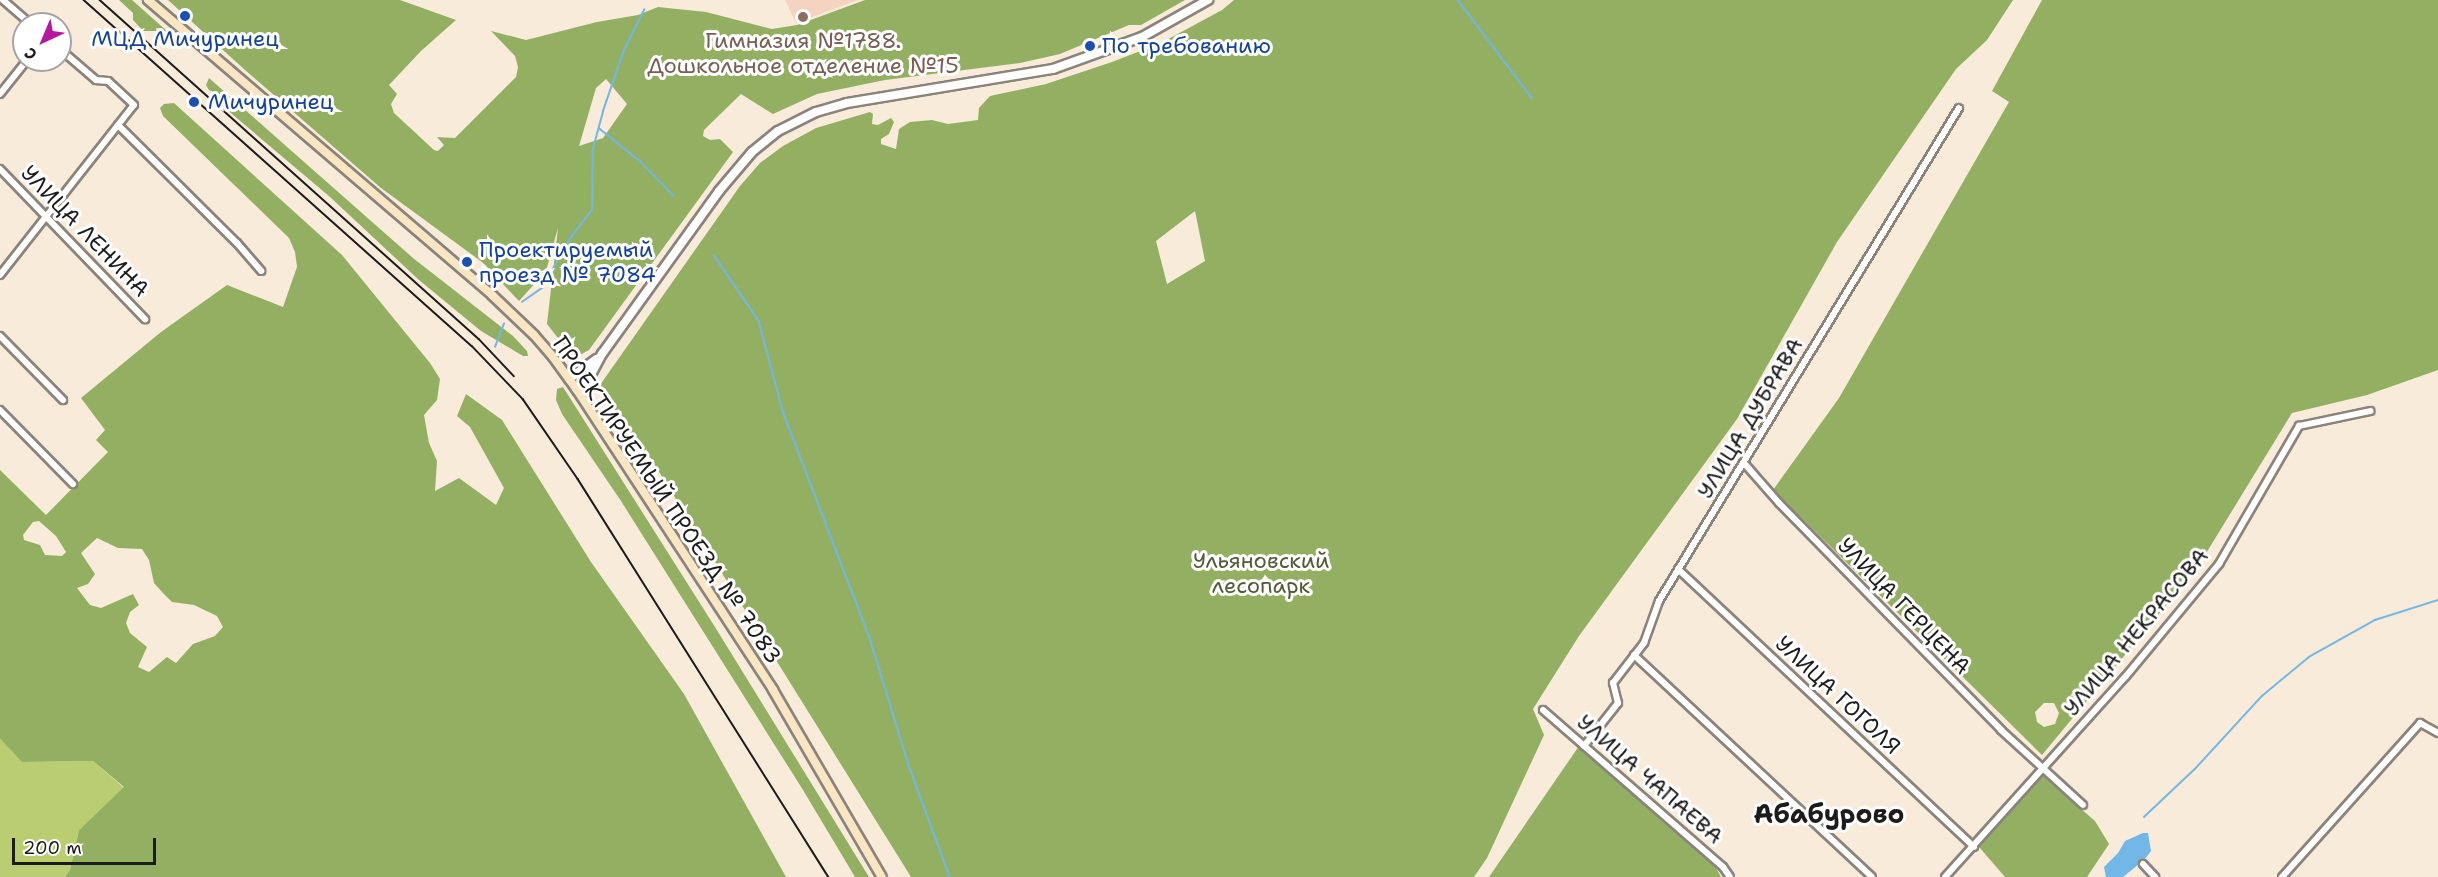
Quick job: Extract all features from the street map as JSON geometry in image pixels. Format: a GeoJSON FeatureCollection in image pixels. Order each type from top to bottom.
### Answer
{"type":"FeatureCollection","features":[{"type":"Feature","properties":{"kind":"main road","name":"ПРОЕКТИРУЕМЫЙ ПРОЕЗД № 7083"},"geometry":{"type":"LineString","coordinates":[[148,0],[516,316],[569,379],[773,690],[882,877]]}},
{"type":"Feature","properties":{"kind":"street"},"geometry":{"type":"LineString","coordinates":[[3,0],[17,12]]}},
{"type":"Feature","properties":{"kind":"street"},"geometry":{"type":"LineString","coordinates":[[577,390],[588,380],[602,354],[735,170],[767,139],[792,122],[847,103],[1053,69],[1142,37],[1208,0]]}},
{"type":"Feature","properties":{"kind":"street"},"geometry":{"type":"LineString","coordinates":[[0,275],[134,105],[108,81],[96,80],[72,59]]}},
{"type":"Feature","properties":{"kind":"street"},"geometry":{"type":"LineString","coordinates":[[0,94],[17,72]]}},
{"type":"Feature","properties":{"kind":"street","name":"УЛИЦА ДУБРАВА"},"geometry":{"type":"LineString","coordinates":[[1584,746],[1618,703],[1613,683],[1644,643],[1659,601],[1959,108]]}},
{"type":"Feature","properties":{"kind":"street"},"geometry":{"type":"LineString","coordinates":[[118,125],[237,243],[261,271]]}},
{"type":"Feature","properties":{"kind":"street","name":"УЛИЦА ЛЕНИНА"},"geometry":{"type":"LineString","coordinates":[[0,169],[145,319]]}},
{"type":"Feature","properties":{"kind":"street"},"geometry":{"type":"LineString","coordinates":[[0,336],[63,400]]}},
{"type":"Feature","properties":{"kind":"street"},"geometry":{"type":"LineString","coordinates":[[569,379],[602,354]]}},
{"type":"Feature","properties":{"kind":"street"},"geometry":{"type":"LineString","coordinates":[[0,410],[74,484]]}},
{"type":"Feature","properties":{"kind":"street","name":"УЛИЦА НЕКРАСОВА"},"geometry":{"type":"LineString","coordinates":[[1945,877],[2126,676],[2219,564],[2299,426],[2370,411]]}},
{"type":"Feature","properties":{"kind":"street","name":"УЛИЦА ГЕРЦЕНА"},"geometry":{"type":"LineString","coordinates":[[1744,463],[1779,503],[2042,770],[2083,805]]}},
{"type":"Feature","properties":{"kind":"street","name":"УЛИЦА ГОГОЛЯ"},"geometry":{"type":"LineString","coordinates":[[1678,569],[1974,847]]}},
{"type":"Feature","properties":{"kind":"street"},"geometry":{"type":"LineString","coordinates":[[1634,655],[1872,877]]}},
{"type":"Feature","properties":{"kind":"street","name":"УЛИЦА ЧАПАЕВА"},"geometry":{"type":"LineString","coordinates":[[1543,710],[1724,867],[1730,877]]}},
{"type":"Feature","properties":{"kind":"street"},"geometry":{"type":"LineString","coordinates":[[2282,877],[2420,723],[2438,733]]}},
{"type":"Feature","properties":{"kind":"street"},"geometry":{"type":"LineString","coordinates":[[2143,864],[2155,877]]}},
{"type":"Feature","properties":{"kind":"shaded area","name":"Гимназия №1788. Дошкольное отделение №15"},"geometry":{"type":"Polygon","coordinates":[[[785,0],[858,0],[796,23],[785,0]]]}},
{"type":"Feature","properties":{"kind":"green space"},"geometry":{"type":"Polygon","coordinates":[[[119,0],[132,0],[176,39],[175,43],[157,31],[143,31],[133,20],[133,13],[119,0]]]}},
{"type":"Feature","properties":{"kind":"green space"},"geometry":{"type":"Polygon","coordinates":[[[168,0],[400,0],[456,20],[421,51],[389,85],[397,94],[391,104],[394,113],[434,150],[438,151],[444,145],[437,137],[455,138],[516,77],[518,67],[515,56],[491,31],[526,40],[597,22],[638,15],[658,7],[706,12],[772,29],[797,25],[865,0],[1185,0],[1141,25],[1129,25],[1060,54],[1020,63],[885,80],[817,94],[773,114],[741,94],[704,130],[703,136],[710,140],[720,139],[733,152],[589,350],[578,356],[572,356],[547,324],[558,228],[546,271],[519,301],[482,262],[381,188],[168,0]],[[606,79],[596,88],[579,146],[603,138],[627,104],[606,79]]]}},
{"type":"Feature","properties":{"kind":"green space","name":"Ульяновский лесопарк"},"geometry":{"type":"Polygon","coordinates":[[[1234,0],[2013,0],[1987,40],[1956,69],[1837,242],[1737,419],[1579,636],[1533,709],[1544,735],[1487,858],[1474,877],[911,877],[651,459],[600,392],[600,385],[740,186],[760,163],[783,146],[816,128],[870,112],[873,114],[872,124],[878,125],[891,118],[894,122],[889,134],[881,139],[881,144],[896,149],[899,129],[910,122],[932,120],[948,124],[978,120],[979,108],[990,96],[1046,84],[1112,62],[1161,43],[1222,10],[1234,0]],[[1195,211],[1156,241],[1167,284],[1205,261],[1195,211]]]}},
{"type":"Feature","properties":{"kind":"green space"},"geometry":{"type":"Polygon","coordinates":[[[2042,0],[2438,0],[2438,370],[2367,395],[2292,413],[2197,568],[2042,755],[1773,490],[1839,398],[2009,102],[1992,91],[2042,0]],[[2044,703],[2035,712],[2037,722],[2044,727],[2055,724],[2059,713],[2054,703],[2044,703]]]}},
{"type":"Feature","properties":{"kind":"green space"},"geometry":{"type":"Polygon","coordinates":[[[209,78],[413,258],[513,336],[527,351],[528,356],[523,356],[481,331],[419,280],[330,197],[219,103],[218,95],[209,90],[206,85],[209,78]]]}},
{"type":"Feature","properties":{"kind":"green space"},"geometry":{"type":"Polygon","coordinates":[[[174,103],[342,255],[430,363],[440,379],[437,400],[424,415],[429,443],[437,461],[435,491],[459,478],[496,505],[504,488],[470,427],[457,416],[466,394],[502,420],[591,562],[684,694],[786,877],[65,877],[70,870],[79,830],[124,787],[93,761],[22,762],[0,739],[0,470],[46,515],[108,452],[96,440],[105,430],[81,398],[161,332],[227,285],[283,307],[297,267],[295,252],[289,238],[163,116],[160,108],[164,104],[174,103]],[[39,521],[33,522],[23,535],[24,540],[40,545],[45,555],[62,556],[66,552],[56,536],[39,521]],[[97,538],[81,553],[95,574],[88,584],[77,588],[90,605],[101,608],[133,594],[139,605],[130,612],[126,623],[130,633],[147,647],[138,667],[149,672],[167,657],[176,663],[193,644],[215,636],[223,627],[217,616],[194,605],[172,602],[154,583],[149,560],[142,549],[118,548],[97,538]]]}},
{"type":"Feature","properties":{"kind":"green space"},"geometry":{"type":"Polygon","coordinates":[[[563,387],[715,627],[869,877],[855,877],[803,790],[621,501],[562,414],[556,400],[557,389],[563,387]]]}},
{"type":"Feature","properties":{"kind":"green space"},"geometry":{"type":"Polygon","coordinates":[[[0,739],[22,762],[93,761],[124,788],[79,830],[70,870],[65,877],[0,877],[0,739]]]}},
{"type":"Feature","properties":{"kind":"green space"},"geometry":{"type":"Polygon","coordinates":[[[1579,746],[1715,866],[1721,877],[1489,877],[1579,746]]]}},
{"type":"Feature","properties":{"kind":"green space"},"geometry":{"type":"Polygon","coordinates":[[[2042,775],[2095,821],[2109,844],[2087,877],[2005,877],[1979,847],[2042,775]]]}},
{"type":"Feature","properties":{"kind":"water"},"geometry":{"type":"Polygon","coordinates":[[[2148,833],[2151,851],[2144,860],[2123,877],[2106,877],[2104,867],[2118,853],[2125,841],[2148,833]]]}},
{"type":"Feature","properties":{"kind":"waterway"},"geometry":{"type":"LineString","coordinates":[[1458,0],[1532,98]]}},
{"type":"Feature","properties":{"kind":"waterway"},"geometry":{"type":"LineString","coordinates":[[522,302],[542,288],[571,237],[592,210],[593,149],[603,111],[624,50],[644,10]]}},
{"type":"Feature","properties":{"kind":"waterway"},"geometry":{"type":"LineString","coordinates":[[599,128],[640,161],[674,196]]}},
{"type":"Feature","properties":{"kind":"waterway"},"geometry":{"type":"LineString","coordinates":[[714,255],[759,321],[784,414],[869,635],[910,768],[950,877]]}},
{"type":"Feature","properties":{"kind":"waterway"},"geometry":{"type":"LineString","coordinates":[[495,347],[504,324]]}},
{"type":"Feature","properties":{"kind":"waterway"},"geometry":{"type":"LineString","coordinates":[[2144,817],[2195,769],[2262,696],[2309,657],[2375,620],[2438,600]]}},
{"type":"Feature","properties":{"kind":"railway"},"geometry":{"type":"LineString","coordinates":[[84,0],[472,346],[523,399],[578,479],[829,877]]}},
{"type":"Feature","properties":{"kind":"railway"},"geometry":{"type":"LineString","coordinates":[[100,0],[479,339],[514,376]]}},
{"type":"Feature","properties":{"kind":"place","name":"МЦД Мичуринец"},"geometry":{"type":"Point","coordinates":[185,16]}},
{"type":"Feature","properties":{"kind":"place","name":"Гимназия №1788. Дошкольное отделение №15"},"geometry":{"type":"Point","coordinates":[803,17]}},
{"type":"Feature","properties":{"kind":"place","name":"По требованию"},"geometry":{"type":"Point","coordinates":[1090,46]}},
{"type":"Feature","properties":{"kind":"place","name":"Мичуринец"},"geometry":{"type":"Point","coordinates":[194,102]}},
{"type":"Feature","properties":{"kind":"place","name":"Проектируемый проезд № 7084"},"geometry":{"type":"Point","coordinates":[467,262]}},
{"type":"Feature","properties":{"kind":"district","name":"Абабурово"},"geometry":{"type":"Point","coordinates":[1829,814]}}]}
